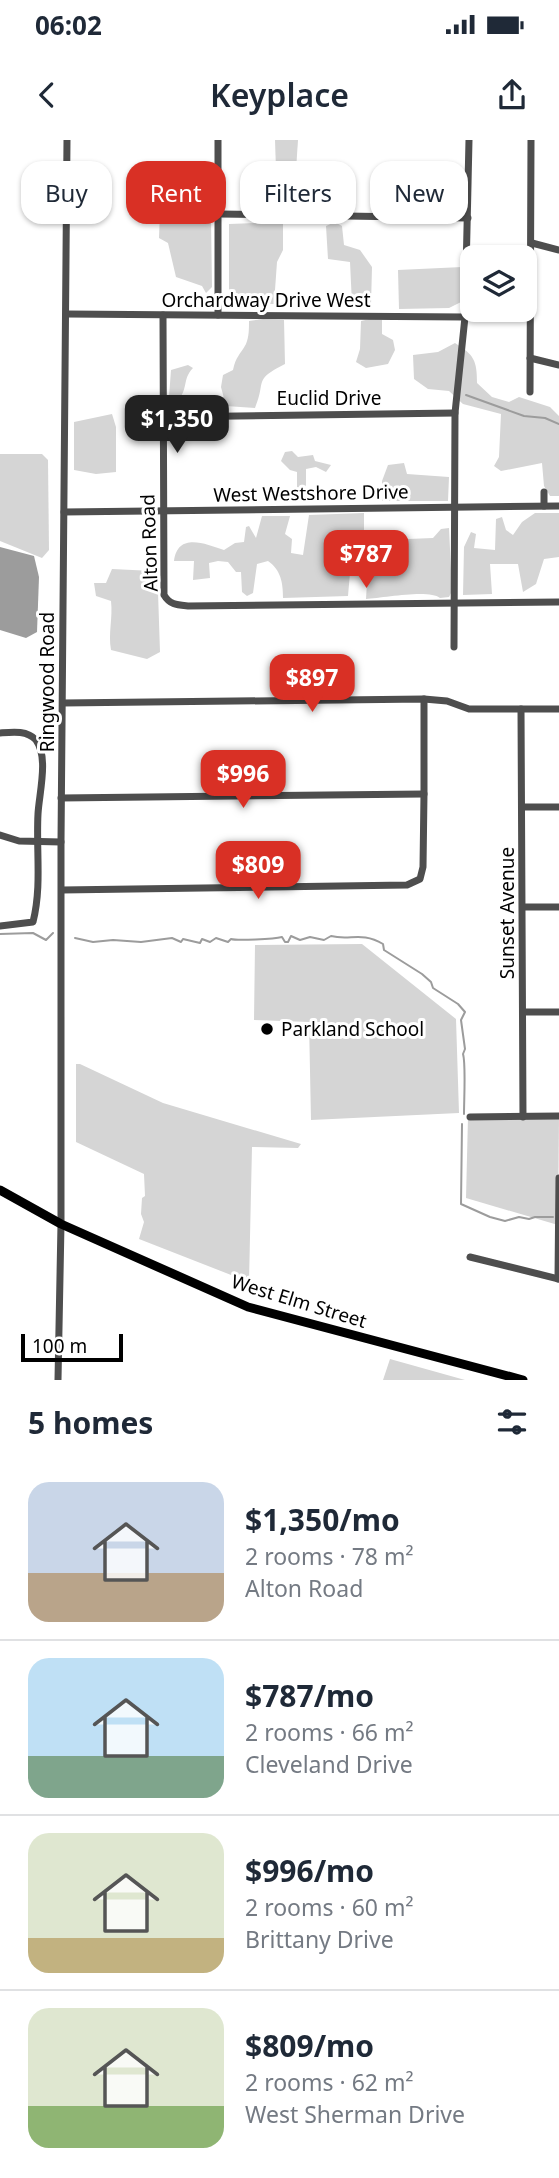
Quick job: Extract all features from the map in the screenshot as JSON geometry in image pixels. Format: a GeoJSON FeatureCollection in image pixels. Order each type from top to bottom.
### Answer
{"type":"FeatureCollection","features":[{"type":"Feature","properties":{"kind":"main road","name":"West Elm Street"},"geometry":{"type":"LineString","coordinates":[[0,1190],[61,1224],[248,1307],[523,1380]]}},
{"type":"Feature","properties":{"kind":"street","name":"Ringwood Road"},"geometry":{"type":"LineString","coordinates":[[58,1380],[67,140]]}},
{"type":"Feature","properties":{"kind":"street"},"geometry":{"type":"LineString","coordinates":[[218,140],[218,161]]}},
{"type":"Feature","properties":{"kind":"street"},"geometry":{"type":"LineString","coordinates":[[468,218],[469,140]]}},
{"type":"Feature","properties":{"kind":"street"},"geometry":{"type":"LineString","coordinates":[[530,392],[531,140]]}},
{"type":"Feature","properties":{"kind":"street"},"geometry":{"type":"LineString","coordinates":[[226,214],[370,216]]}},
{"type":"Feature","properties":{"kind":"street"},"geometry":{"type":"LineString","coordinates":[[218,314],[219,224]]}},
{"type":"Feature","properties":{"kind":"street"},"geometry":{"type":"LineString","coordinates":[[467,245],[468,224]]}},
{"type":"Feature","properties":{"kind":"street"},"geometry":{"type":"LineString","coordinates":[[532,243],[559,250]]}},
{"type":"Feature","properties":{"kind":"street","name":"Orchardway Drive West"},"geometry":{"type":"LineString","coordinates":[[67,314],[460,317]]}},
{"type":"Feature","properties":{"kind":"street","name":"Alton Road"},"geometry":{"type":"LineString","coordinates":[[163,315],[164,595],[167,601],[173,605],[188,606],[455,603]]}},
{"type":"Feature","properties":{"kind":"street"},"geometry":{"type":"LineString","coordinates":[[454,647],[454,413],[464,322]]}},
{"type":"Feature","properties":{"kind":"street"},"geometry":{"type":"LineString","coordinates":[[530,358],[559,365]]}},
{"type":"Feature","properties":{"kind":"street","name":"Euclid Drive"},"geometry":{"type":"LineString","coordinates":[[163,417],[454,413]]}},
{"type":"Feature","properties":{"kind":"street"},"geometry":{"type":"LineString","coordinates":[[544,492],[544,506]]}},
{"type":"Feature","properties":{"kind":"street","name":"West Westshore Drive"},"geometry":{"type":"LineString","coordinates":[[64,512],[559,506]]}},
{"type":"Feature","properties":{"kind":"street"},"geometry":{"type":"LineString","coordinates":[[455,603],[559,601]]}},
{"type":"Feature","properties":{"kind":"street"},"geometry":{"type":"LineString","coordinates":[[63,703],[424,699],[447,701],[469,709],[559,709]]}},
{"type":"Feature","properties":{"kind":"street"},"geometry":{"type":"LineString","coordinates":[[62,890],[407,885],[420,879],[423,867],[424,699]]}},
{"type":"Feature","properties":{"kind":"street","name":"Sunset Avenue"},"geometry":{"type":"LineString","coordinates":[[521,709],[523,1117]]}},
{"type":"Feature","properties":{"kind":"street"},"geometry":{"type":"LineString","coordinates":[[0,733],[22,732],[35,738],[41,751],[42,778],[38,813],[39,883],[33,922],[0,926]]}},
{"type":"Feature","properties":{"kind":"street"},"geometry":{"type":"LineString","coordinates":[[61,798],[424,794]]}},
{"type":"Feature","properties":{"kind":"street"},"geometry":{"type":"LineString","coordinates":[[522,807],[559,807]]}},
{"type":"Feature","properties":{"kind":"street"},"geometry":{"type":"LineString","coordinates":[[0,835],[19,841],[61,842]]}},
{"type":"Feature","properties":{"kind":"street"},"geometry":{"type":"LineString","coordinates":[[523,907],[559,907]]}},
{"type":"Feature","properties":{"kind":"street"},"geometry":{"type":"LineString","coordinates":[[523,1012],[559,1012]]}},
{"type":"Feature","properties":{"kind":"street"},"geometry":{"type":"LineString","coordinates":[[470,1117],[559,1116]]}},
{"type":"Feature","properties":{"kind":"street"},"geometry":{"type":"LineString","coordinates":[[470,1256],[559,1279],[559,1178]]}},
{"type":"Feature","properties":{"kind":"shaded area"},"geometry":{"type":"Polygon","coordinates":[[[275,140],[298,140],[297,161],[276,161],[275,140]]]}},
{"type":"Feature","properties":{"kind":"shaded area"},"geometry":{"type":"Polygon","coordinates":[[[160,224],[211,224],[212,287],[206,293],[202,286],[176,277],[168,243],[159,238],[160,224]]]}},
{"type":"Feature","properties":{"kind":"shaded area"},"geometry":{"type":"Polygon","coordinates":[[[229,224],[283,224],[283,250],[277,262],[274,304],[229,303],[229,224]]]}},
{"type":"Feature","properties":{"kind":"shaded area"},"geometry":{"type":"Polygon","coordinates":[[[326,226],[342,226],[344,245],[360,250],[372,267],[371,305],[352,304],[350,262],[328,259],[326,226]]]}},
{"type":"Feature","properties":{"kind":"shaded area"},"geometry":{"type":"Polygon","coordinates":[[[460,267],[460,302],[449,308],[399,309],[398,270],[460,267]]]}},
{"type":"Feature","properties":{"kind":"shaded area"},"geometry":{"type":"Polygon","coordinates":[[[284,320],[285,364],[264,378],[255,408],[226,406],[221,387],[223,375],[233,370],[246,344],[249,321],[284,320]]]}},
{"type":"Feature","properties":{"kind":"shaded area"},"geometry":{"type":"Polygon","coordinates":[[[382,320],[382,334],[393,340],[395,350],[388,364],[366,368],[356,362],[360,349],[361,321],[382,320]]]}},
{"type":"Feature","properties":{"kind":"shaded area"},"geometry":{"type":"Polygon","coordinates":[[[455,343],[473,359],[477,383],[492,397],[509,402],[519,397],[550,407],[559,416],[559,496],[550,496],[544,486],[542,463],[501,471],[494,466],[499,457],[501,414],[463,404],[449,391],[428,389],[414,379],[413,355],[438,352],[455,343]]]}},
{"type":"Feature","properties":{"kind":"shaded area"},"geometry":{"type":"Polygon","coordinates":[[[188,365],[193,368],[189,372],[182,395],[174,404],[169,397],[171,370],[188,365]]]}},
{"type":"Feature","properties":{"kind":"shaded area"},"geometry":{"type":"Polygon","coordinates":[[[112,414],[116,427],[116,472],[96,474],[74,470],[74,422],[112,414]]]}},
{"type":"Feature","properties":{"kind":"shaded area"},"geometry":{"type":"Polygon","coordinates":[[[292,451],[298,457],[313,455],[315,461],[331,465],[326,472],[316,467],[306,469],[306,485],[300,495],[297,490],[297,472],[290,470],[281,461],[285,452],[292,451]]]}},
{"type":"Feature","properties":{"kind":"shaded area"},"geometry":{"type":"Polygon","coordinates":[[[0,454],[42,454],[48,460],[49,550],[42,558],[0,541],[0,454]]]}},
{"type":"Feature","properties":{"kind":"shaded area"},"geometry":{"type":"Polygon","coordinates":[[[404,463],[407,474],[449,477],[448,501],[382,501],[382,481],[388,465],[404,463]]]}},
{"type":"Feature","properties":{"kind":"shaded area"},"geometry":{"type":"Polygon","coordinates":[[[364,513],[364,555],[406,557],[408,539],[433,538],[441,529],[449,528],[452,591],[449,597],[416,594],[366,599],[368,565],[363,559],[351,561],[348,596],[283,598],[280,577],[276,568],[268,561],[257,564],[253,593],[247,596],[242,592],[241,572],[236,572],[228,562],[209,563],[210,578],[193,580],[194,561],[174,561],[181,546],[187,543],[201,543],[224,550],[235,543],[244,542],[246,527],[249,526],[256,538],[262,516],[290,516],[285,534],[292,539],[291,553],[303,555],[309,515],[364,513]]]}},
{"type":"Feature","properties":{"kind":"shaded area"},"geometry":{"type":"Polygon","coordinates":[[[535,513],[559,513],[559,557],[544,559],[536,584],[523,592],[518,564],[490,564],[492,594],[463,595],[464,547],[471,532],[476,534],[474,548],[495,550],[496,519],[502,517],[506,530],[513,535],[522,522],[535,513]]]}},
{"type":"Feature","properties":{"kind":"shaded area"},"geometry":{"type":"Polygon","coordinates":[[[0,547],[34,556],[39,577],[37,632],[26,638],[0,630],[0,547]]]}},
{"type":"Feature","properties":{"kind":"shaded area"},"geometry":{"type":"Polygon","coordinates":[[[112,569],[153,571],[158,592],[160,652],[147,659],[111,650],[111,601],[96,596],[94,583],[106,583],[112,569]]]}},
{"type":"Feature","properties":{"kind":"shaded area"},"geometry":{"type":"Polygon","coordinates":[[[362,944],[456,1019],[459,1113],[311,1120],[309,1022],[254,1020],[255,945],[362,944]]]}},
{"type":"Feature","properties":{"kind":"shaded area"},"geometry":{"type":"Polygon","coordinates":[[[76,1064],[163,1103],[301,1144],[298,1148],[252,1147],[249,1282],[139,1239],[144,1222],[141,1214],[142,1198],[145,1196],[144,1174],[76,1142],[76,1064]]]}},
{"type":"Feature","properties":{"kind":"shaded area"},"geometry":{"type":"Polygon","coordinates":[[[559,1116],[558,1225],[466,1198],[468,1117],[559,1116]]]}},
{"type":"Feature","properties":{"kind":"shaded area"},"geometry":{"type":"Polygon","coordinates":[[[390,1359],[465,1380],[383,1380],[390,1359]]]}},
{"type":"Feature","properties":{"kind":"waterway"},"geometry":{"type":"LineString","coordinates":[[466,395],[524,416],[545,418],[559,424]]}},
{"type":"Feature","properties":{"kind":"waterway"},"geometry":{"type":"LineString","coordinates":[[0,934],[33,933],[46,940],[53,933]]}},
{"type":"Feature","properties":{"kind":"waterway"},"geometry":{"type":"LineString","coordinates":[[75,938],[93,942],[141,942],[172,938],[181,942],[183,939],[200,943],[202,939],[210,942],[216,938],[228,942],[231,939],[282,937],[288,942],[291,936],[300,940],[310,937],[324,940],[331,936],[375,940],[383,944],[384,950],[422,974],[431,982],[433,988],[458,1004],[465,1012],[461,1020],[465,1049],[464,1114]]}},
{"type":"Feature","properties":{"kind":"waterway"},"geometry":{"type":"LineString","coordinates":[[462,1124],[461,1204],[505,1221],[519,1217],[553,1217]]}},
{"type":"Feature","properties":{"kind":"place","name":"Parkland School"},"geometry":{"type":"Point","coordinates":[267,1029]}}]}
